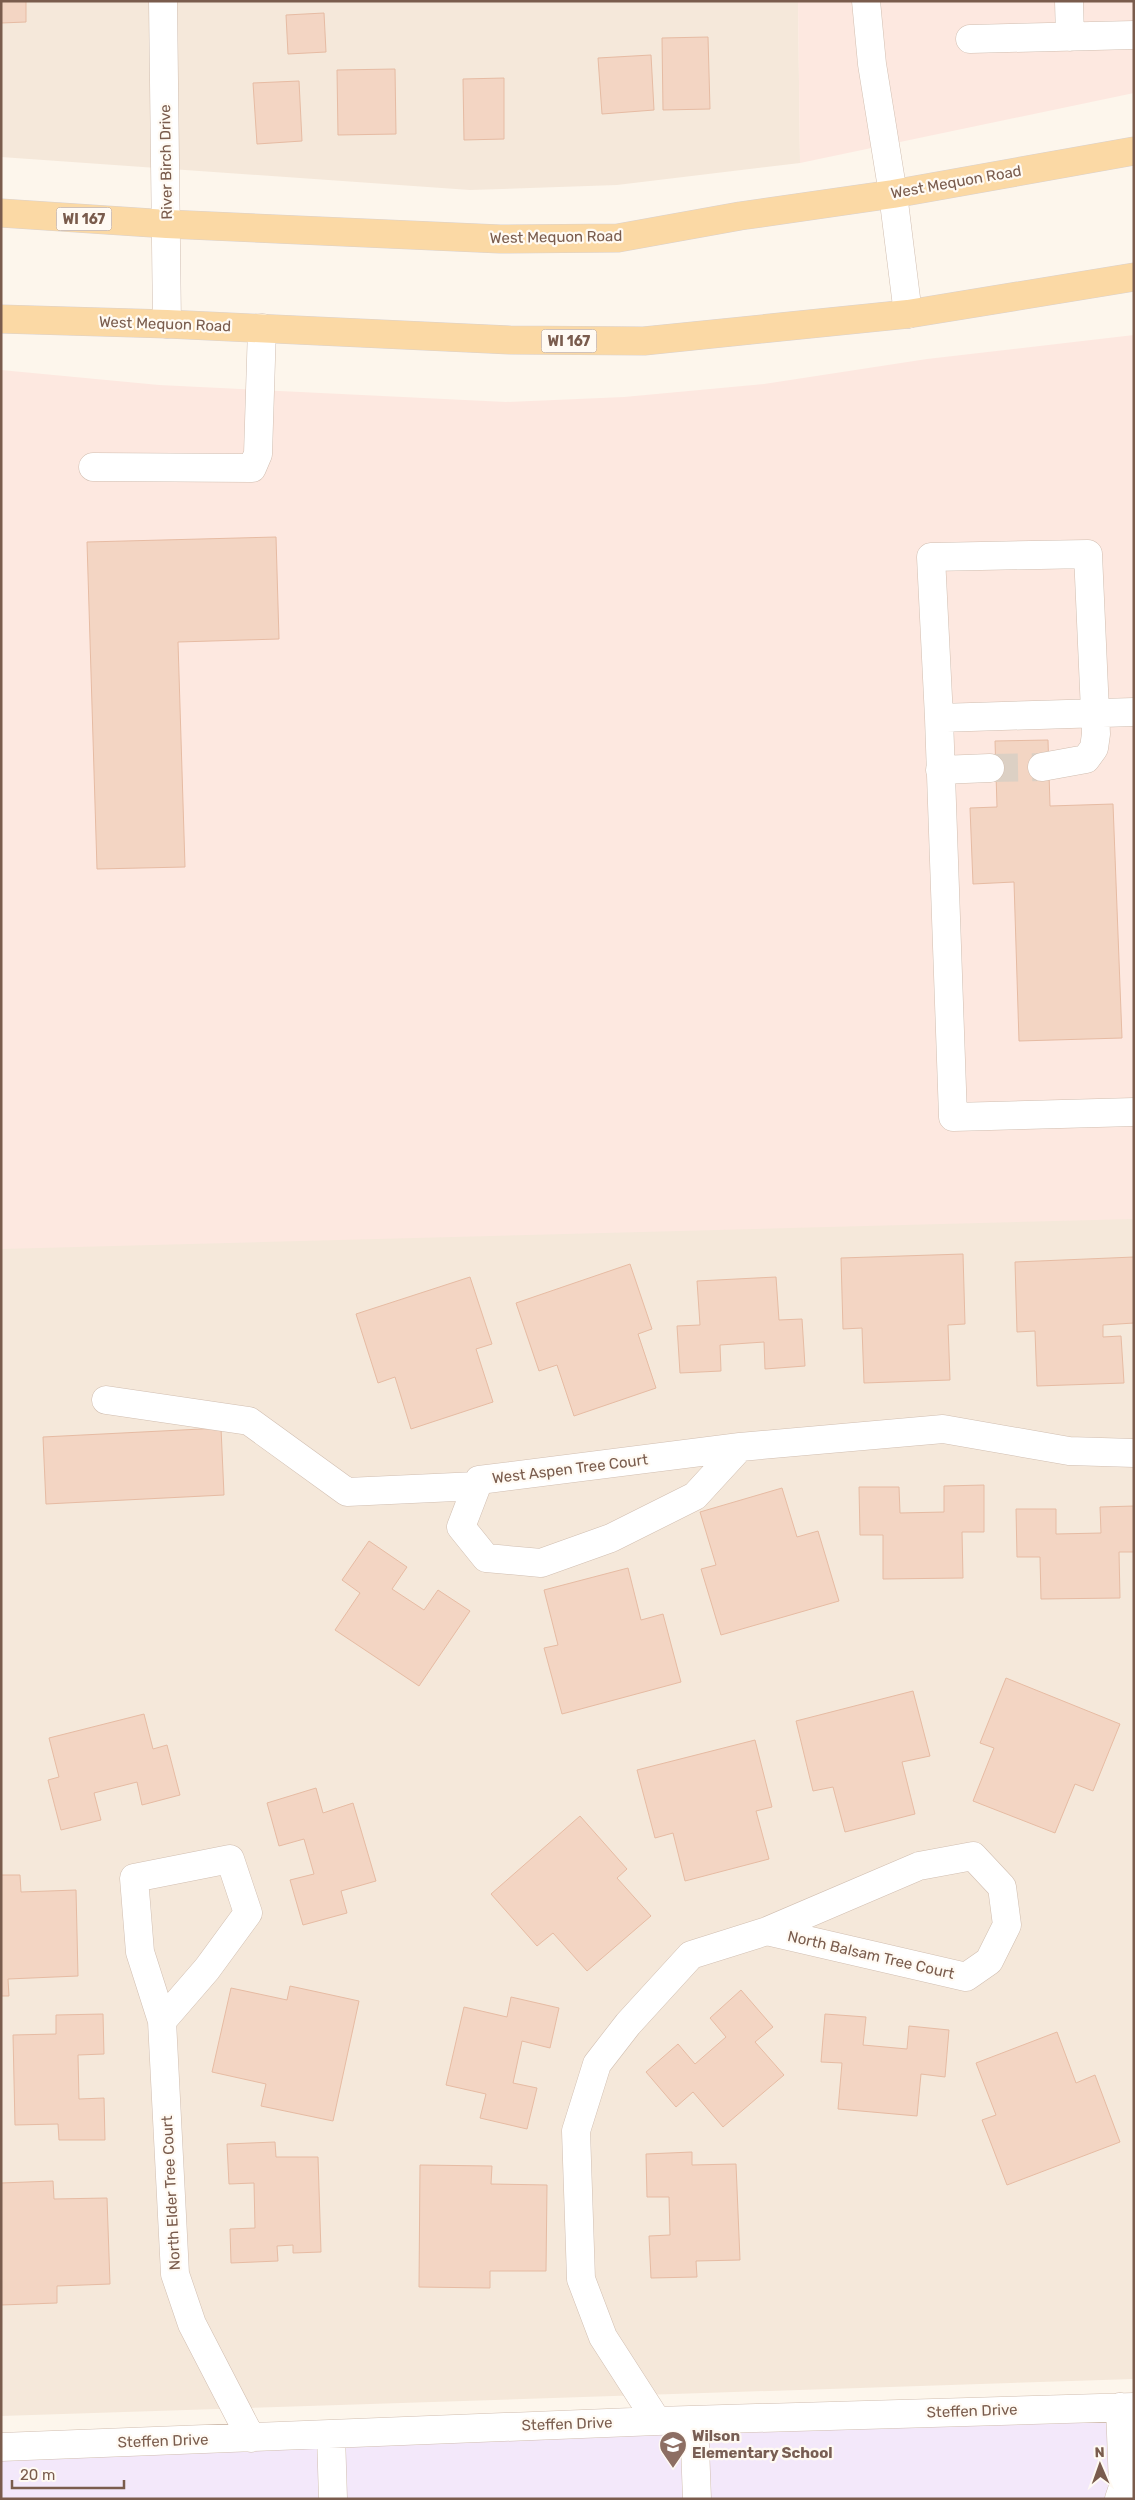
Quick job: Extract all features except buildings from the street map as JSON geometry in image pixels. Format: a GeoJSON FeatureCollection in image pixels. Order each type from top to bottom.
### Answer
{"type":"FeatureCollection","features":[{"type":"Feature","properties":{"kind":"main road","name":"West Mequon Road"},"geometry":{"type":"LineString","coordinates":[[1,213],[168,224],[500,239],[618,238],[740,216],[893,194],[1134,151]]}},
{"type":"Feature","properties":{"kind":"main road","name":"West Mequon Road"},"geometry":{"type":"LineString","coordinates":[[1,319],[167,324],[510,340],[644,341],[908,314],[1134,277]]}},
{"type":"Feature","properties":{"kind":"street","name":"River Birch Drive"},"geometry":{"type":"LineString","coordinates":[[163,1],[168,224],[167,324]]}},
{"type":"Feature","properties":{"kind":"street"},"geometry":{"type":"LineString","coordinates":[[866,1],[872,64],[893,194],[908,314]]}},
{"type":"Feature","properties":{"kind":"street"},"geometry":{"type":"LineString","coordinates":[[1069,1],[1070,37]]}},
{"type":"Feature","properties":{"kind":"street"},"geometry":{"type":"LineString","coordinates":[[970,39],[1134,35]]}},
{"type":"Feature","properties":{"kind":"street"},"geometry":{"type":"LineString","coordinates":[[93,467],[252,468],[258,454],[262,328]]}},
{"type":"Feature","properties":{"kind":"street"},"geometry":{"type":"LineString","coordinates":[[1042,766],[1086,759],[1094,748],[1095,713],[1088,554],[931,557],[939,718],[953,1117],[1134,1112]]}},
{"type":"Feature","properties":{"kind":"street"},"geometry":{"type":"LineString","coordinates":[[939,718],[1134,712]]}},
{"type":"Feature","properties":{"kind":"street"},"geometry":{"type":"LineString","coordinates":[[940,770],[990,768]]}},
{"type":"Feature","properties":{"kind":"street"},"geometry":{"type":"LineString","coordinates":[[106,1400],[249,1422],[347,1492],[477,1486]]}},
{"type":"Feature","properties":{"kind":"street","name":"West Aspen Tree Court"},"geometry":{"type":"LineString","coordinates":[[740,1447],[695,1496],[610,1538],[541,1563],[486,1558],[461,1527],[479,1480],[740,1447],[943,1429],[1068,1451],[1134,1453]]}},
{"type":"Feature","properties":{"kind":"street","name":"North Balsam Tree Court"},"geometry":{"type":"LineString","coordinates":[[657,2421],[603,2337],[581,2279],[576,2131],[598,2064],[628,2024],[691,1955],[767,1931],[919,1866],[973,1856],[1002,1887],[1007,1925],[989,1961],[966,1977],[767,1931]]}},
{"type":"Feature","properties":{"kind":"street","name":"North Elder Tree Court"},"geometry":{"type":"LineString","coordinates":[[162,2021],[207,1969],[248,1913],[230,1859],[134,1878],[140,1952],[162,2021],[175,2274],[192,2324],[251,2438]]}},
{"type":"Feature","properties":{"kind":"street"},"geometry":{"type":"LineString","coordinates":[[1119,2499],[1123,2487],[1127,2407]]}},
{"type":"Feature","properties":{"kind":"street","name":"Steffen Drive"},"geometry":{"type":"LineString","coordinates":[[1,2447],[657,2421],[1127,2407]]}},
{"type":"Feature","properties":{"kind":"street"},"geometry":{"type":"LineString","coordinates":[[694,2420],[697,2499]]}},
{"type":"Feature","properties":{"kind":"street"},"geometry":{"type":"LineString","coordinates":[[331,2434],[333,2499]]}},
{"type":"Feature","properties":{"kind":"shaded area"},"geometry":{"type":"Polygon","coordinates":[[[1,1],[798,1],[800,163],[617,185],[470,190],[1,157],[1,1]]]}},
{"type":"Feature","properties":{"kind":"shaded area"},"geometry":{"type":"Polygon","coordinates":[[[798,1],[1134,1],[1134,93],[800,163],[798,1]]]}},
{"type":"Feature","properties":{"kind":"shaded area"},"geometry":{"type":"Polygon","coordinates":[[[1134,335],[1134,1219],[1,1249],[1,370],[159,385],[506,402],[624,397],[764,384],[927,359],[1134,335]]]}},
{"type":"Feature","properties":{"kind":"shaded area"},"geometry":{"type":"Polygon","coordinates":[[[1134,1205],[1134,2379],[1,2416],[1,1248],[1134,1205]]]}},
{"type":"Feature","properties":{"kind":"shaded area","name":"Wilson Elementary School"},"geometry":{"type":"Polygon","coordinates":[[[1134,2406],[1134,2499],[1,2499],[1,2447],[1134,2406]]]}},
{"type":"Feature","properties":{"kind":"tunnel"},"geometry":{"type":"LineString","coordinates":[[990,768],[1042,767]]}},
{"type":"Feature","properties":{"kind":"place","name":"Wilson Elementary School"},"geometry":{"type":"Point","coordinates":[673,2469]}}]}
